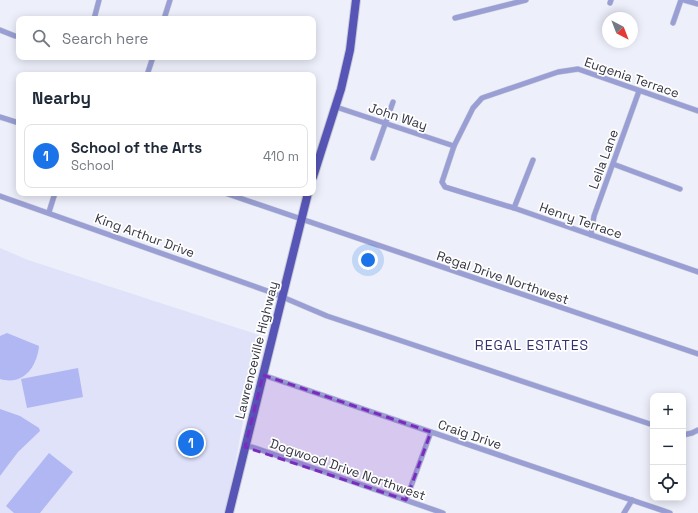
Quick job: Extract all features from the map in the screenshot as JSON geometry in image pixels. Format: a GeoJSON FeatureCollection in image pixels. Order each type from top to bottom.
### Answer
{"type":"FeatureCollection","features":[{"type":"Feature","properties":{"kind":"main road"},"geometry":{"type":"LineString","coordinates":[[316,168],[336,107],[350,50],[356,0]]}},
{"type":"Feature","properties":{"kind":"main road","name":"Lawrenceville Highway"},"geometry":{"type":"LineString","coordinates":[[229,513],[281,296],[307,196]]}},
{"type":"Feature","properties":{"kind":"street"},"geometry":{"type":"LineString","coordinates":[[95,16],[99,0]]}},
{"type":"Feature","properties":{"kind":"street"},"geometry":{"type":"LineString","coordinates":[[165,16],[170,0]]}},
{"type":"Feature","properties":{"kind":"street"},"geometry":{"type":"LineString","coordinates":[[455,18],[526,0]]}},
{"type":"Feature","properties":{"kind":"street"},"geometry":{"type":"LineString","coordinates":[[673,23],[680,0]]}},
{"type":"Feature","properties":{"kind":"street"},"geometry":{"type":"LineString","coordinates":[[684,0],[698,4]]}},
{"type":"Feature","properties":{"kind":"street"},"geometry":{"type":"LineString","coordinates":[[0,30],[15,36]]}},
{"type":"Feature","properties":{"kind":"street"},"geometry":{"type":"LineString","coordinates":[[148,72],[152,60]]}},
{"type":"Feature","properties":{"kind":"street","name":"Eugenia Terrace"},"geometry":{"type":"LineString","coordinates":[[456,191],[445,187],[442,182],[454,146],[473,108],[482,98],[558,72],[578,69],[698,111]]}},
{"type":"Feature","properties":{"kind":"street","name":"Leila Lane"},"geometry":{"type":"LineString","coordinates":[[591,235],[594,216],[639,91]]}},
{"type":"Feature","properties":{"kind":"street"},"geometry":{"type":"LineString","coordinates":[[373,158],[386,124],[392,102]]}},
{"type":"Feature","properties":{"kind":"street","name":"John Way"},"geometry":{"type":"LineString","coordinates":[[336,107],[454,146]]}},
{"type":"Feature","properties":{"kind":"street"},"geometry":{"type":"LineString","coordinates":[[0,117],[16,122]]}},
{"type":"Feature","properties":{"kind":"street"},"geometry":{"type":"LineString","coordinates":[[514,208],[533,160]]}},
{"type":"Feature","properties":{"kind":"street"},"geometry":{"type":"LineString","coordinates":[[613,164],[680,189]]}},
{"type":"Feature","properties":{"kind":"street","name":"Henry Terrace"},"geometry":{"type":"LineString","coordinates":[[456,191],[514,208],[698,272]]}},
{"type":"Feature","properties":{"kind":"street","name":"King Arthur Drive"},"geometry":{"type":"LineString","coordinates":[[0,196],[49,212],[281,296]]}},
{"type":"Feature","properties":{"kind":"street"},"geometry":{"type":"LineString","coordinates":[[49,212],[54,196]]}},
{"type":"Feature","properties":{"kind":"street","name":"Regal Drive Northwest"},"geometry":{"type":"LineString","coordinates":[[234,196],[698,354]]}},
{"type":"Feature","properties":{"kind":"street"},"geometry":{"type":"LineString","coordinates":[[281,296],[333,318],[650,425]]}},
{"type":"Feature","properties":{"kind":"street","name":"Craig Drive"},"geometry":{"type":"LineString","coordinates":[[263,375],[670,513]]}},
{"type":"Feature","properties":{"kind":"street"},"geometry":{"type":"LineString","coordinates":[[686,434],[698,430]]}},
{"type":"Feature","properties":{"kind":"street"},"geometry":{"type":"LineString","coordinates":[[406,500],[431,432]]}},
{"type":"Feature","properties":{"kind":"street","name":"Dogwood Drive Northwest"},"geometry":{"type":"LineString","coordinates":[[245,447],[252,447],[443,513]]}},
{"type":"Feature","properties":{"kind":"street"},"geometry":{"type":"LineString","coordinates":[[624,513],[632,500]]}},
{"type":"Feature","properties":{"kind":"highlighted area"},"geometry":{"type":"Polygon","coordinates":[[[263,375],[431,432],[406,500],[245,447],[263,375]]]}},
{"type":"Feature","properties":{"kind":"shaded area"},"geometry":{"type":"Polygon","coordinates":[[[0,248],[28,260],[259,335],[226,513],[0,513],[0,248]]]}},
{"type":"Feature","properties":{"kind":"shaded area"},"geometry":{"type":"Polygon","coordinates":[[[7,333],[39,346],[35,361],[28,373],[16,380],[0,379],[0,336],[7,333]]]}},
{"type":"Feature","properties":{"kind":"shaded area"},"geometry":{"type":"Polygon","coordinates":[[[78,368],[83,397],[27,408],[21,379],[78,368]]]}},
{"type":"Feature","properties":{"kind":"shaded area"},"geometry":{"type":"Polygon","coordinates":[[[0,409],[20,416],[39,428],[40,431],[18,452],[0,476],[0,409]]]}},
{"type":"Feature","properties":{"kind":"shaded area"},"geometry":{"type":"Polygon","coordinates":[[[49,453],[73,472],[40,513],[14,513],[6,506],[49,453]]]}},
{"type":"Feature","properties":{"kind":"place","name":"School of the Arts"},"geometry":{"type":"Point","coordinates":[191,443]}},
{"type":"Feature","properties":{"kind":"district","name":"REGAL ESTATES"},"geometry":{"type":"Point","coordinates":[532,345]}}]}
